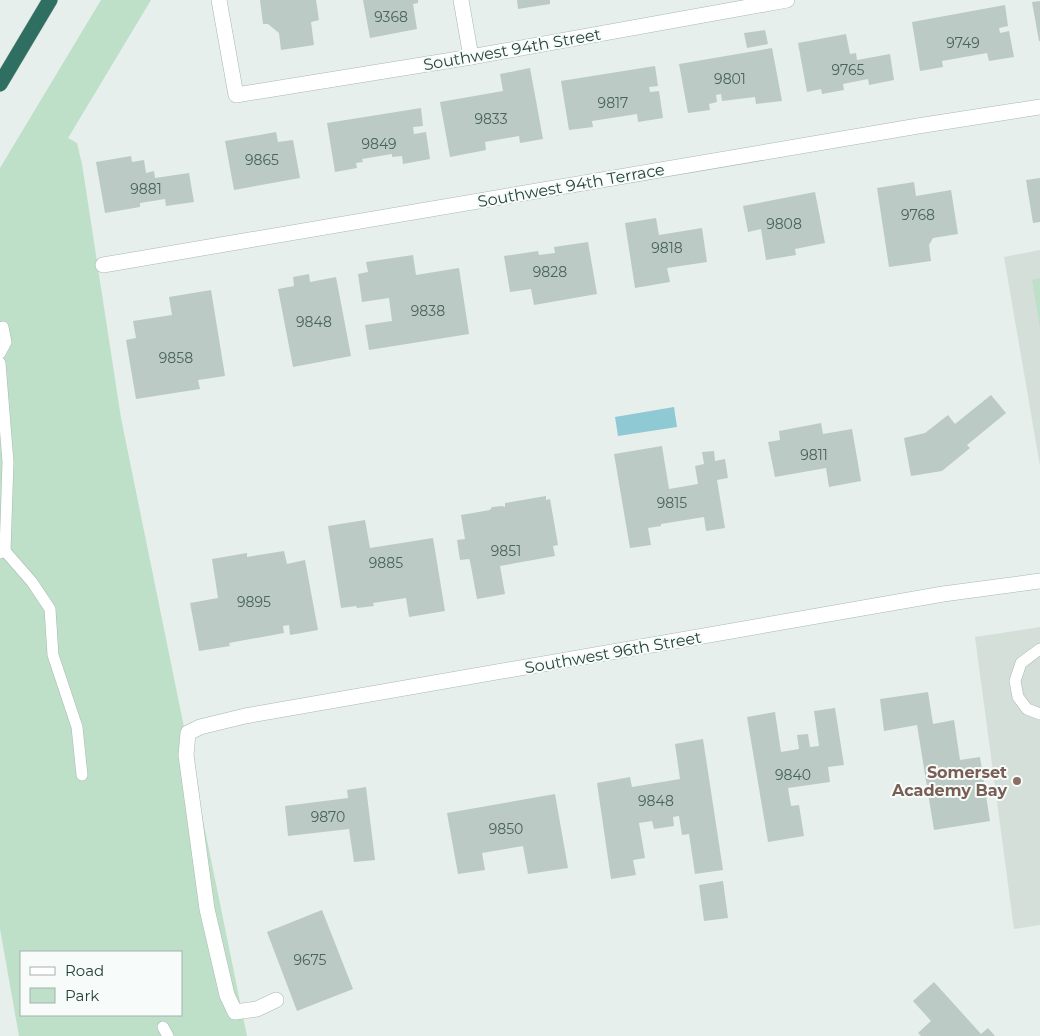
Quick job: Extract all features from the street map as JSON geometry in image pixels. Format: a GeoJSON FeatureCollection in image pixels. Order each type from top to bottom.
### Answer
{"type":"FeatureCollection","features":[{"type":"Feature","properties":{"kind":"highway"},"geometry":{"type":"LineString","coordinates":[[0,84],[50,0]]}},
{"type":"Feature","properties":{"kind":"street","name":"Southwest 94th Street"},"geometry":{"type":"LineString","coordinates":[[219,0],[236,95],[471,57],[707,6],[787,0]]}},
{"type":"Feature","properties":{"kind":"street"},"geometry":{"type":"LineString","coordinates":[[462,0],[471,57]]}},
{"type":"Feature","properties":{"kind":"street","name":"Southwest 94th Terrace"},"geometry":{"type":"LineString","coordinates":[[103,265],[1040,106]]}},
{"type":"Feature","properties":{"kind":"street","name":"Southwest 96th Street"},"geometry":{"type":"LineString","coordinates":[[276,1000],[257,1009],[235,1012],[227,995],[207,909],[186,755],[188,733],[200,727],[245,716],[943,594],[1040,580]]}},
{"type":"Feature","properties":{"kind":"lane"},"geometry":{"type":"LineString","coordinates":[[0,328],[3,328],[6,342],[0,353]]}},
{"type":"Feature","properties":{"kind":"lane"},"geometry":{"type":"LineString","coordinates":[[0,362],[8,462],[2,552],[32,582],[50,609],[53,655],[77,727],[82,775]]}},
{"type":"Feature","properties":{"kind":"lane"},"geometry":{"type":"LineString","coordinates":[[1040,648],[1021,663],[1016,681],[1018,697],[1022,703],[1027,709],[1040,714]]}},
{"type":"Feature","properties":{"kind":"shaded area"},"geometry":{"type":"Polygon","coordinates":[[[1040,250],[1040,466],[1004,257],[1040,250]]]}},
{"type":"Feature","properties":{"kind":"shaded area","name":"Somerset Academy Bay"},"geometry":{"type":"Polygon","coordinates":[[[1040,627],[1040,925],[1014,929],[975,637],[1040,627]]]}},
{"type":"Feature","properties":{"kind":"green space"},"geometry":{"type":"Polygon","coordinates":[[[101,0],[151,0],[68,138],[77,143],[82,164],[121,418],[247,1036],[19,1036],[0,929],[0,168],[101,0]]]}},
{"type":"Feature","properties":{"kind":"green space"},"geometry":{"type":"Polygon","coordinates":[[[1040,278],[1040,328],[1032,280],[1040,278]]]}},
{"type":"Feature","properties":{"kind":"water"},"geometry":{"type":"Polygon","coordinates":[[[674,407],[677,427],[618,436],[615,417],[674,407]]]}},
{"type":"Feature","properties":{"kind":"building"},"geometry":{"type":"Polygon","coordinates":[[[260,0],[316,0],[319,20],[311,22],[314,45],[281,50],[279,33],[268,24],[263,24],[260,0]]]}},
{"type":"Feature","properties":{"kind":"building"},"geometry":{"type":"Polygon","coordinates":[[[363,0],[418,0],[418,3],[413,4],[417,29],[370,38],[363,0]]]}},
{"type":"Feature","properties":{"kind":"building"},"geometry":{"type":"Polygon","coordinates":[[[517,0],[550,0],[550,4],[518,9],[517,0]]]}},
{"type":"Feature","properties":{"kind":"building"},"geometry":{"type":"Polygon","coordinates":[[[1040,1],[1040,41],[1039,41],[1032,2],[1040,1]]]}},
{"type":"Feature","properties":{"kind":"building"},"geometry":{"type":"Polygon","coordinates":[[[1005,5],[1008,26],[999,28],[1000,33],[1009,31],[1014,57],[989,61],[987,53],[942,61],[943,67],[920,71],[912,22],[1005,5]]]}},
{"type":"Feature","properties":{"kind":"building"},"geometry":{"type":"Polygon","coordinates":[[[765,30],[768,44],[747,48],[744,33],[765,30]]]}},
{"type":"Feature","properties":{"kind":"building"},"geometry":{"type":"Polygon","coordinates":[[[846,34],[850,54],[856,53],[857,60],[890,54],[894,80],[869,85],[868,79],[843,84],[844,90],[822,94],[821,89],[807,92],[798,43],[846,34]]]}},
{"type":"Feature","properties":{"kind":"building"},"geometry":{"type":"Polygon","coordinates":[[[772,48],[782,101],[756,104],[755,97],[722,101],[721,94],[716,95],[717,102],[709,104],[710,110],[688,113],[679,64],[772,48]]]}},
{"type":"Feature","properties":{"kind":"building"},"geometry":{"type":"Polygon","coordinates":[[[655,66],[658,86],[649,87],[650,92],[659,91],[663,118],[638,122],[637,114],[592,121],[593,127],[569,130],[561,81],[655,66]]]}},
{"type":"Feature","properties":{"kind":"building"},"geometry":{"type":"Polygon","coordinates":[[[530,68],[543,139],[520,143],[519,136],[485,142],[486,150],[450,157],[440,102],[503,91],[500,74],[530,68]]]}},
{"type":"Feature","properties":{"kind":"building"},"geometry":{"type":"Polygon","coordinates":[[[421,108],[423,126],[413,127],[414,134],[426,132],[430,159],[403,164],[402,156],[392,157],[392,154],[362,159],[363,162],[356,163],[357,168],[335,172],[327,123],[421,108]]]}},
{"type":"Feature","properties":{"kind":"building"},"geometry":{"type":"Polygon","coordinates":[[[276,132],[278,142],[293,140],[300,178],[234,190],[225,141],[276,132]]]}},
{"type":"Feature","properties":{"kind":"building"},"geometry":{"type":"Polygon","coordinates":[[[131,156],[132,162],[144,160],[146,173],[154,171],[155,178],[189,173],[194,202],[166,206],[165,199],[140,203],[140,207],[105,213],[96,162],[131,156]]]}},
{"type":"Feature","properties":{"kind":"building"},"geometry":{"type":"Polygon","coordinates":[[[1040,178],[1040,222],[1033,223],[1026,180],[1040,178]]]}},
{"type":"Feature","properties":{"kind":"building"},"geometry":{"type":"Polygon","coordinates":[[[914,182],[916,196],[951,190],[958,234],[933,238],[929,245],[931,261],[889,267],[877,188],[914,182]]]}},
{"type":"Feature","properties":{"kind":"building"},"geometry":{"type":"Polygon","coordinates":[[[815,192],[825,243],[795,249],[796,255],[766,260],[761,229],[748,232],[743,206],[815,192]]]}},
{"type":"Feature","properties":{"kind":"building"},"geometry":{"type":"Polygon","coordinates":[[[656,218],[659,235],[702,228],[707,262],[667,268],[670,282],[635,288],[625,223],[656,218]]]}},
{"type":"Feature","properties":{"kind":"building"},"geometry":{"type":"Polygon","coordinates":[[[588,242],[597,294],[534,305],[531,289],[510,292],[504,256],[538,251],[539,255],[555,253],[554,247],[588,242]]]}},
{"type":"Feature","properties":{"kind":"building"},"geometry":{"type":"Polygon","coordinates":[[[413,255],[416,275],[459,268],[469,334],[369,350],[365,325],[392,321],[389,298],[362,302],[358,274],[368,272],[366,262],[413,255]]]}},
{"type":"Feature","properties":{"kind":"building"},"geometry":{"type":"Polygon","coordinates":[[[309,274],[310,282],[336,277],[351,356],[293,367],[278,289],[294,286],[293,277],[309,274]]]}},
{"type":"Feature","properties":{"kind":"building"},"geometry":{"type":"Polygon","coordinates":[[[211,290],[225,376],[198,380],[200,389],[136,399],[126,340],[136,338],[133,321],[172,315],[169,297],[211,290]]]}},
{"type":"Feature","properties":{"kind":"building"},"geometry":{"type":"Polygon","coordinates":[[[991,395],[1006,413],[967,445],[970,448],[942,471],[911,476],[904,438],[925,433],[948,415],[955,424],[991,395]]]}},
{"type":"Feature","properties":{"kind":"building"},"geometry":{"type":"Polygon","coordinates":[[[821,423],[823,434],[852,429],[861,481],[829,487],[826,468],[775,477],[768,442],[780,440],[779,431],[821,423]]]}},
{"type":"Feature","properties":{"kind":"building"},"geometry":{"type":"Polygon","coordinates":[[[662,446],[669,489],[698,484],[695,466],[704,464],[702,452],[714,451],[715,461],[725,459],[728,478],[717,480],[725,528],[706,531],[704,517],[661,524],[661,526],[648,528],[651,545],[630,548],[614,454],[662,446]]]}},
{"type":"Feature","properties":{"kind":"building"},"geometry":{"type":"Polygon","coordinates":[[[546,496],[546,500],[550,499],[558,545],[553,546],[555,556],[500,566],[505,594],[477,599],[470,561],[469,559],[460,560],[457,540],[465,539],[461,515],[490,510],[492,507],[505,507],[505,503],[546,496]]]}},
{"type":"Feature","properties":{"kind":"building"},"geometry":{"type":"Polygon","coordinates":[[[365,520],[370,548],[433,538],[445,611],[409,617],[406,598],[373,603],[374,606],[341,608],[328,526],[365,520]]]}},
{"type":"Feature","properties":{"kind":"building"},"geometry":{"type":"Polygon","coordinates":[[[284,551],[287,564],[305,560],[318,630],[290,635],[289,625],[283,626],[284,633],[229,643],[230,646],[199,651],[190,603],[218,598],[212,559],[247,553],[247,557],[284,551]]]}},
{"type":"Feature","properties":{"kind":"building"},"geometry":{"type":"Polygon","coordinates":[[[928,692],[933,724],[954,720],[960,760],[980,757],[990,821],[934,830],[917,725],[884,731],[880,699],[928,692]]]}},
{"type":"Feature","properties":{"kind":"building"},"geometry":{"type":"Polygon","coordinates":[[[835,708],[844,765],[828,767],[830,782],[788,788],[791,806],[799,805],[804,836],[768,842],[747,717],[775,712],[781,752],[799,749],[797,735],[808,734],[810,747],[819,746],[814,711],[835,708]]]}},
{"type":"Feature","properties":{"kind":"building"},"geometry":{"type":"Polygon","coordinates":[[[703,739],[723,870],[695,874],[689,834],[682,835],[679,816],[673,817],[674,826],[654,829],[652,821],[639,823],[645,858],[633,860],[636,875],[611,879],[597,783],[630,777],[632,787],[680,779],[675,744],[703,739]]]}},
{"type":"Feature","properties":{"kind":"building"},"geometry":{"type":"Polygon","coordinates":[[[366,787],[375,860],[354,862],[349,829],[288,836],[285,806],[348,798],[347,790],[366,787]]]}},
{"type":"Feature","properties":{"kind":"building"},"geometry":{"type":"Polygon","coordinates":[[[555,794],[568,868],[528,874],[523,846],[482,853],[485,870],[458,874],[447,813],[555,794]]]}},
{"type":"Feature","properties":{"kind":"building"},"geometry":{"type":"Polygon","coordinates":[[[723,881],[728,918],[704,921],[699,885],[723,881]]]}},
{"type":"Feature","properties":{"kind":"building"},"geometry":{"type":"Polygon","coordinates":[[[322,910],[353,989],[297,1011],[267,932],[322,910]]]}},
{"type":"Feature","properties":{"kind":"building"},"geometry":{"type":"Polygon","coordinates":[[[934,982],[981,1034],[988,1028],[995,1036],[921,1036],[918,1033],[931,1021],[913,1001],[934,982]]]}},
{"type":"Feature","properties":{"kind":"place","name":"Somerset Academy Bay"},"geometry":{"type":"Point","coordinates":[1017,781]}}]}
